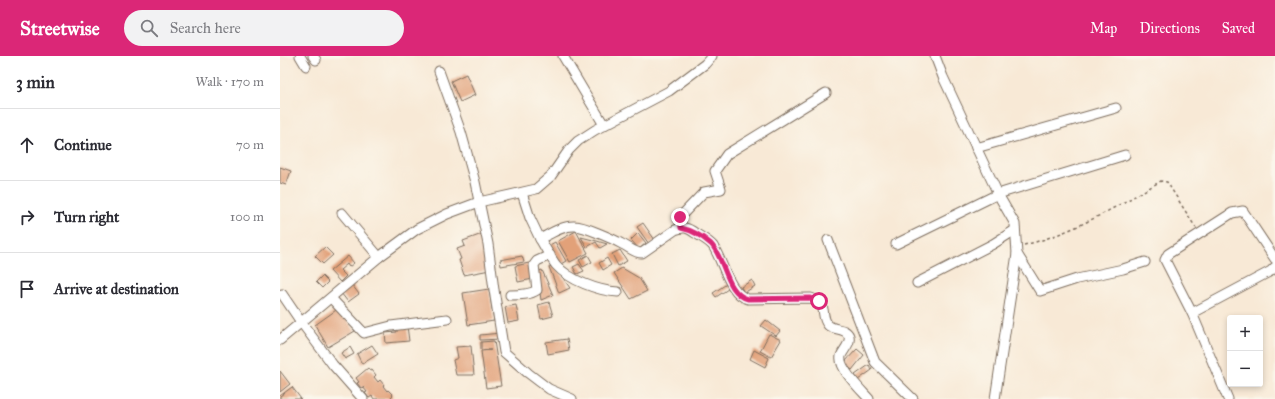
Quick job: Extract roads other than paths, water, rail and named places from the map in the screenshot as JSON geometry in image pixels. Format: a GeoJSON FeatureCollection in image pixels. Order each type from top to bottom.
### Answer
{"type":"FeatureCollection","features":[{"type":"Feature","properties":{"kind":"street"},"geometry":{"type":"LineString","coordinates":[[300,56],[306,66]]}},
{"type":"Feature","properties":{"kind":"street"},"geometry":{"type":"LineString","coordinates":[[563,56],[604,125]]}},
{"type":"Feature","properties":{"kind":"street"},"geometry":{"type":"LineString","coordinates":[[935,56],[976,148],[1014,224],[1017,250],[995,399]]}},
{"type":"Feature","properties":{"kind":"street"},"geometry":{"type":"LineString","coordinates":[[281,339],[379,257],[417,229],[447,214],[479,202],[536,190],[552,176],[569,150],[578,141],[604,125],[669,91],[682,82],[708,58]]}},
{"type":"Feature","properties":{"kind":"street"},"geometry":{"type":"LineString","coordinates":[[439,72],[461,132],[475,182],[488,244],[504,352],[549,389],[572,399]]}},
{"type":"Feature","properties":{"kind":"street"},"geometry":{"type":"LineString","coordinates":[[681,228],[680,217],[704,192],[721,189],[715,171],[727,154],[826,93]]}},
{"type":"Feature","properties":{"kind":"street"},"geometry":{"type":"LineString","coordinates":[[976,148],[1116,108]]}},
{"type":"Feature","properties":{"kind":"street"},"geometry":{"type":"LineString","coordinates":[[896,244],[998,194],[1125,155]]}},
{"type":"Feature","properties":{"kind":"street"},"geometry":{"type":"LineString","coordinates":[[522,193],[530,218],[540,239],[556,265],[566,274],[592,287],[618,292]]}},
{"type":"Feature","properties":{"kind":"street"},"geometry":{"type":"LineString","coordinates":[[1228,399],[1192,313],[1165,260],[1168,254],[1232,214],[1243,210],[1275,259]]}},
{"type":"Feature","properties":{"kind":"street"},"geometry":{"type":"LineString","coordinates":[[342,213],[379,257]]}},
{"type":"Feature","properties":{"kind":"street"},"geometry":{"type":"LineString","coordinates":[[540,239],[565,227],[575,226],[622,244],[637,253],[642,253],[681,228],[690,229],[711,244],[718,255],[729,280],[739,295],[743,298],[811,298],[819,301],[822,305],[827,323],[830,326],[843,330],[849,336],[849,341],[841,357],[842,364],[845,371],[869,399]]}},
{"type":"Feature","properties":{"kind":"street"},"geometry":{"type":"LineString","coordinates":[[917,283],[993,244],[1015,230]]}},
{"type":"Feature","properties":{"kind":"street"},"geometry":{"type":"LineString","coordinates":[[828,240],[875,362],[913,399]]}},
{"type":"Feature","properties":{"kind":"street"},"geometry":{"type":"LineString","coordinates":[[1017,250],[1040,291],[1077,279],[1123,269],[1145,262]]}},
{"type":"Feature","properties":{"kind":"street"},"geometry":{"type":"LineString","coordinates":[[510,295],[527,294],[537,290],[534,265],[537,261],[550,255]]}},
{"type":"Feature","properties":{"kind":"street"},"geometry":{"type":"LineString","coordinates":[[1192,313],[1271,271],[1275,267]]}},
{"type":"Feature","properties":{"kind":"street"},"geometry":{"type":"LineString","coordinates":[[282,294],[333,365],[363,399]]}},
{"type":"Feature","properties":{"kind":"street"},"geometry":{"type":"LineString","coordinates":[[330,298],[364,333],[391,326],[447,319]]}}]}
